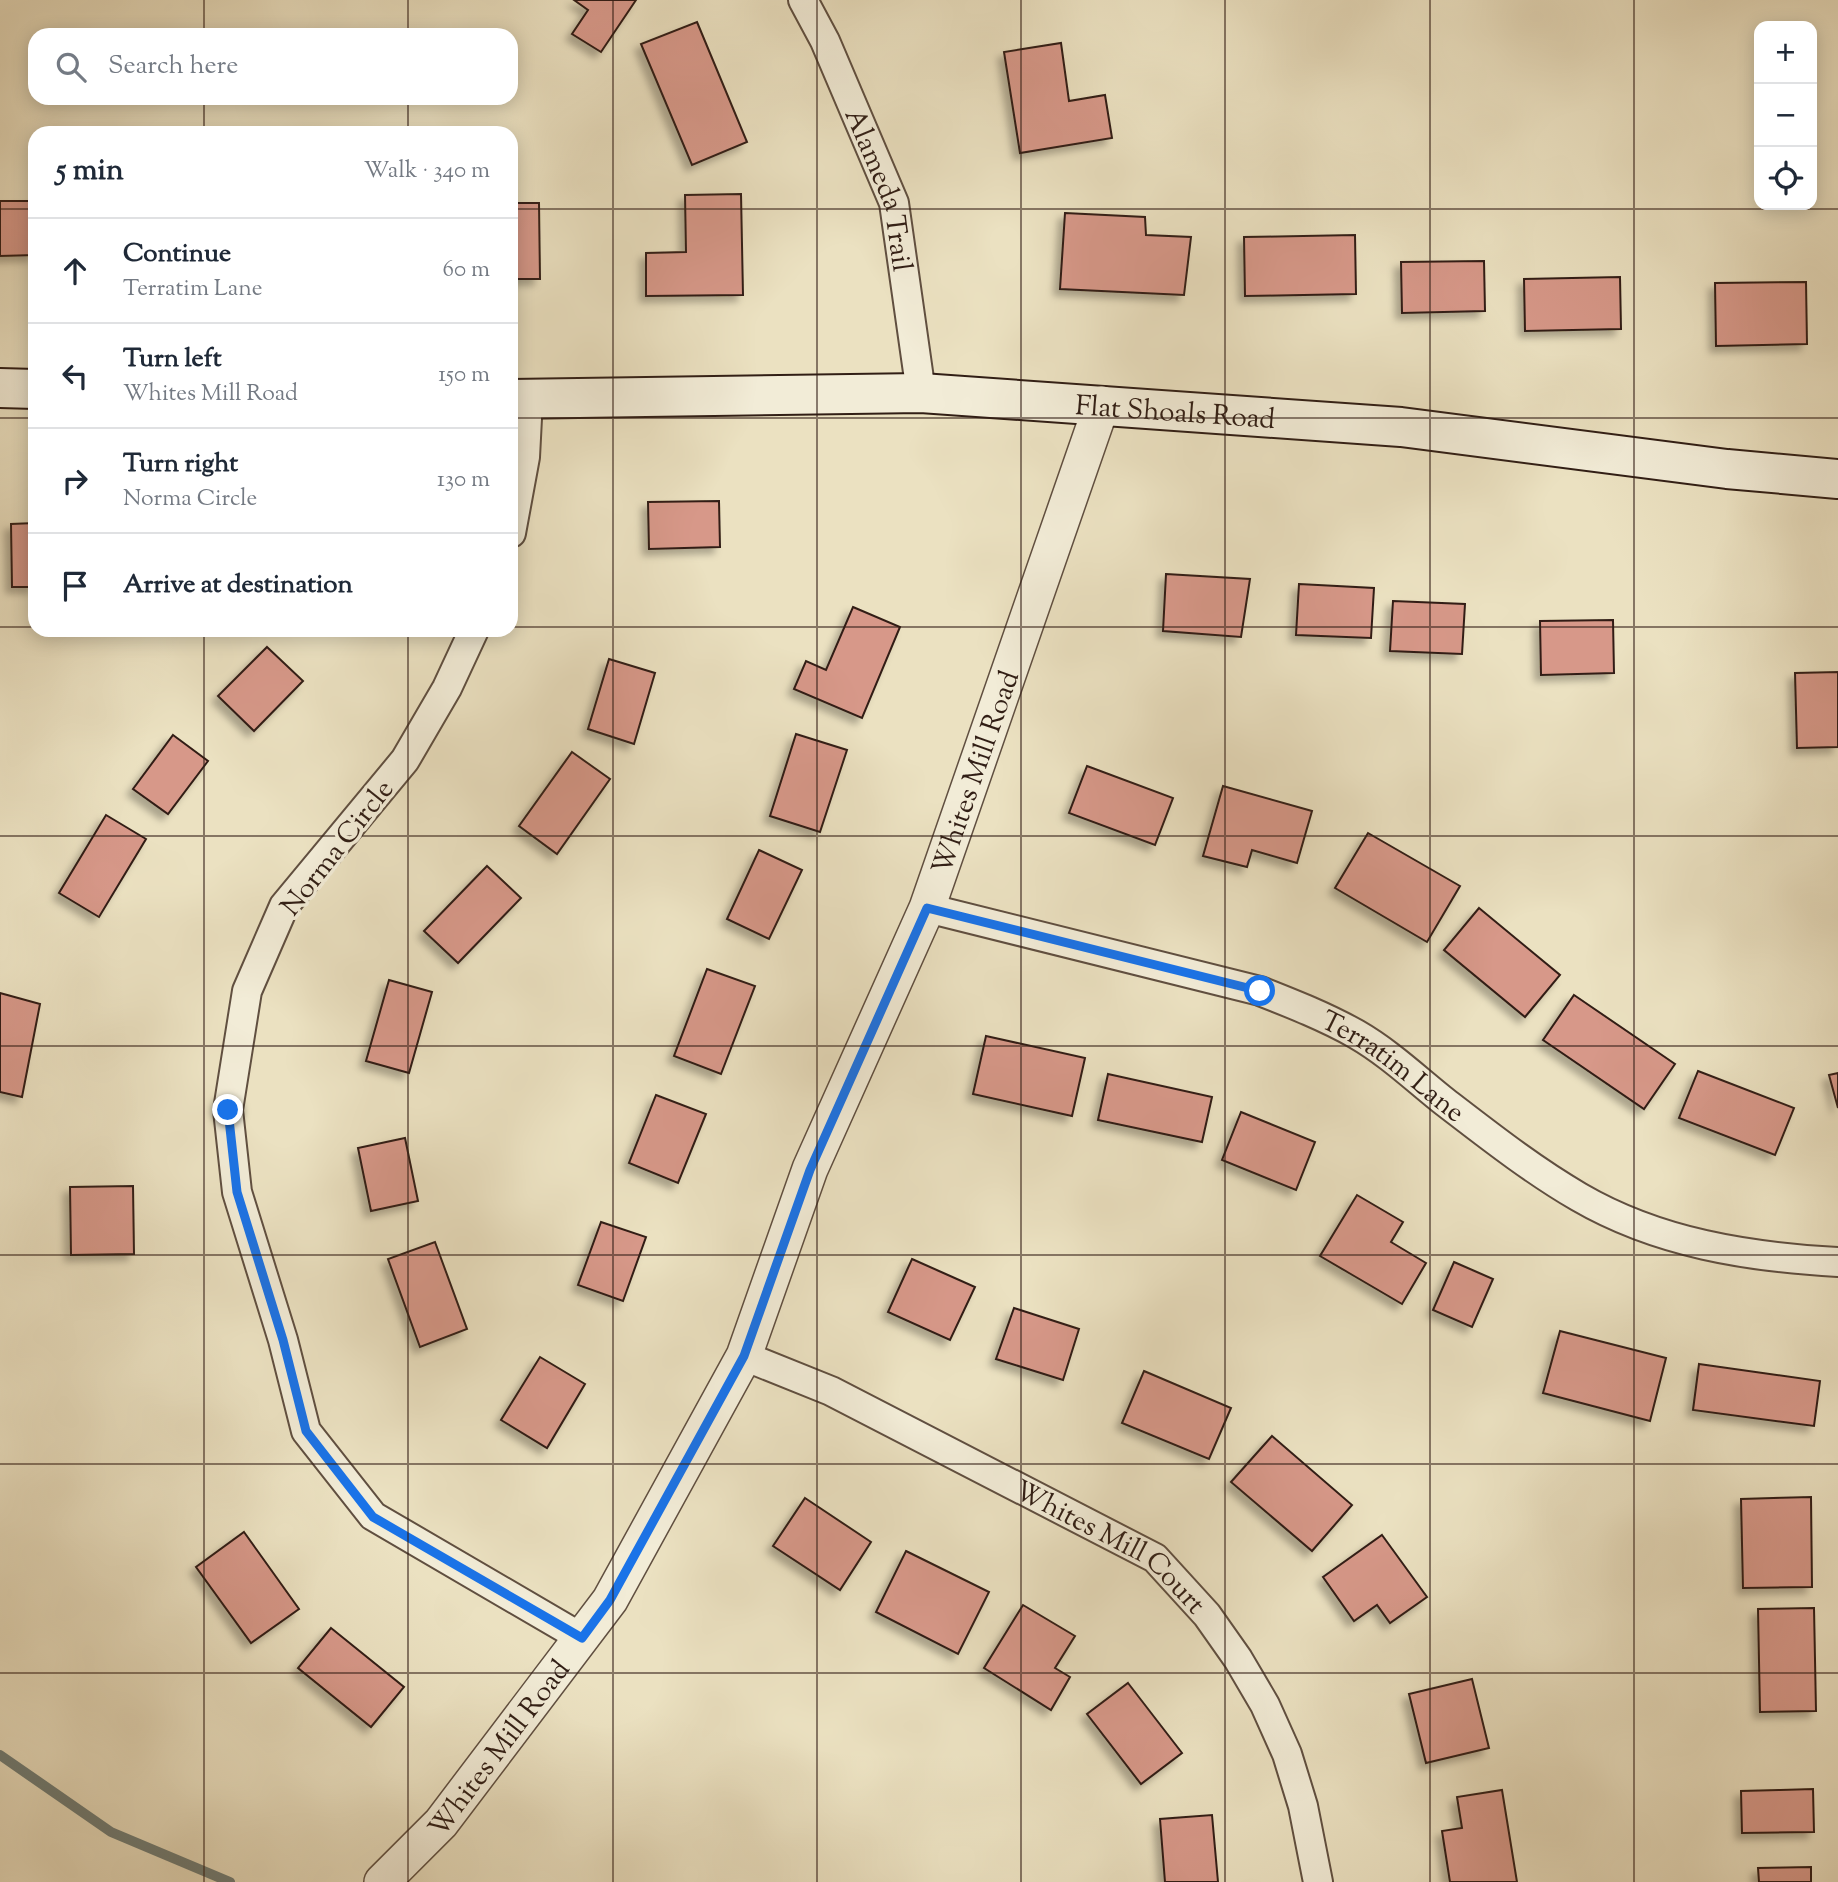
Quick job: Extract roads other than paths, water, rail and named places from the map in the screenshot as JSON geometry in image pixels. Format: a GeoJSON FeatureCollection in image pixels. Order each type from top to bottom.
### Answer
{"type":"FeatureCollection","features":[{"type":"Feature","properties":{"kind":"main road"},"geometry":{"type":"LineString","coordinates":[[0,388],[28,389]]}},
{"type":"Feature","properties":{"kind":"main road","name":"Flat Shoals Road"},"geometry":{"type":"LineString","coordinates":[[519,399],[921,393],[1401,427],[1727,469],[1838,479]]}},
{"type":"Feature","properties":{"kind":"street","name":"Alameda Trail"},"geometry":{"type":"LineString","coordinates":[[803,0],[825,41],[894,203],[921,393]]}},
{"type":"Feature","properties":{"kind":"street"},"geometry":{"type":"LineString","coordinates":[[518,495],[525,457],[519,399]]}},
{"type":"Feature","properties":{"kind":"street","name":"Whites Mill Road"},"geometry":{"type":"LineString","coordinates":[[382,1882],[441,1823],[610,1600],[744,1356],[810,1170],[927,908],[1102,404]]}},
{"type":"Feature","properties":{"kind":"street","name":"Norma Circle"},"geometry":{"type":"LineString","coordinates":[[471,637],[447,688],[405,760],[284,906],[247,990],[228,1110],[237,1192],[283,1340],[306,1431],[364,1506],[373,1517],[582,1638]]}},
{"type":"Feature","properties":{"kind":"street","name":"Terratim Lane"},"geometry":{"type":"LineString","coordinates":[[927,908],[1260,991],[1310,1011],[1358,1035],[1402,1065],[1526,1164],[1580,1198],[1629,1222],[1732,1252],[1838,1262]]}},
{"type":"Feature","properties":{"kind":"street","name":"Whites Mill Court"},"geometry":{"type":"LineString","coordinates":[[744,1356],[831,1391],[1155,1558],[1207,1615],[1238,1658],[1265,1705],[1287,1755],[1303,1806],[1318,1882]]}},
{"type":"Feature","properties":{"kind":"waterway"},"geometry":{"type":"LineString","coordinates":[[0,1755],[111,1832],[230,1882]]}}]}
